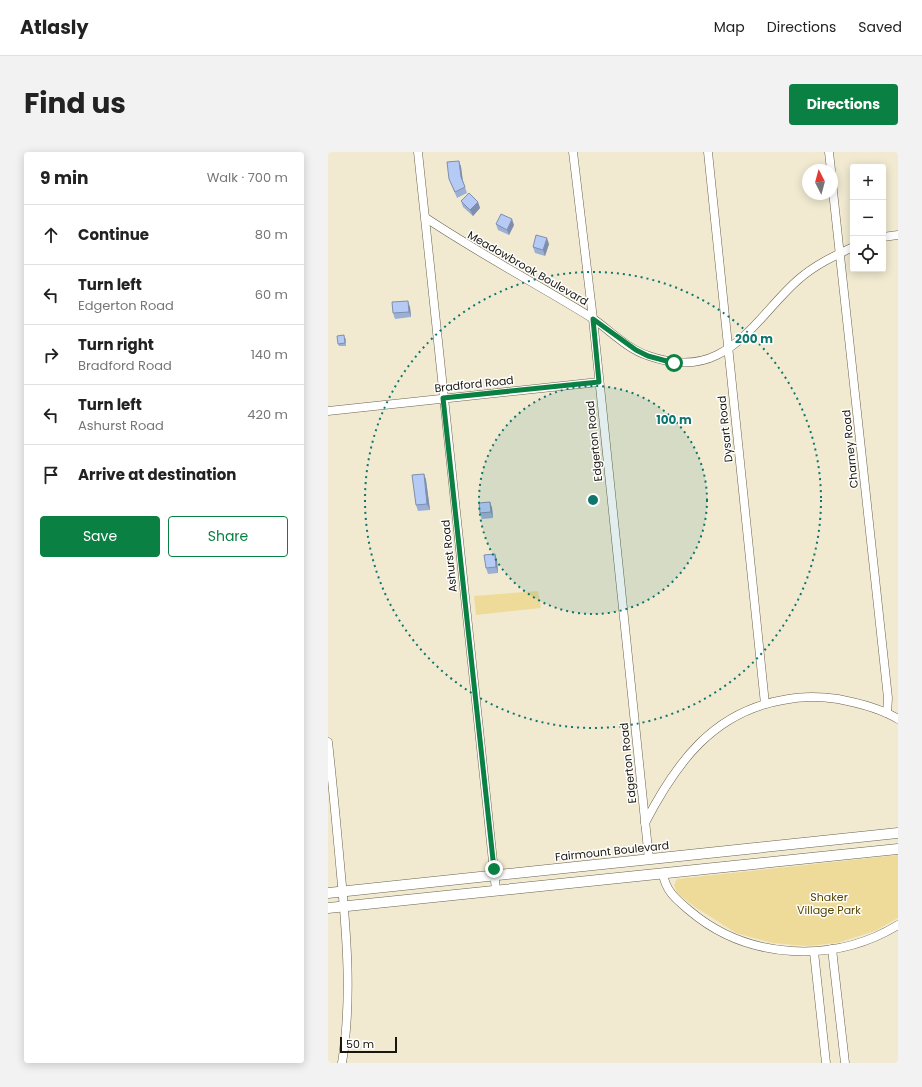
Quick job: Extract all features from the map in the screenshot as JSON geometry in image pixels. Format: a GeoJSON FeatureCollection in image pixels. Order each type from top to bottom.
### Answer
{"type":"FeatureCollection","features":[{"type":"Feature","properties":{"kind":"main road","name":"Fairmount Boulevard"},"geometry":{"type":"LineString","coordinates":[[328,892],[898,833]]}},
{"type":"Feature","properties":{"kind":"main road"},"geometry":{"type":"LineString","coordinates":[[328,908],[898,849]]}},
{"type":"Feature","properties":{"kind":"street"},"geometry":{"type":"LineString","coordinates":[[418,152],[426,218]]}},
{"type":"Feature","properties":{"kind":"street","name":"Edgerton Road"},"geometry":{"type":"LineString","coordinates":[[573,152],[593,319],[649,859]]}},
{"type":"Feature","properties":{"kind":"street","name":"Dysart Road"},"geometry":{"type":"LineString","coordinates":[[708,152],[765,704]]}},
{"type":"Feature","properties":{"kind":"street"},"geometry":{"type":"LineString","coordinates":[[828,152],[830,164]]}},
{"type":"Feature","properties":{"kind":"street","name":"Charney Road"},"geometry":{"type":"LineString","coordinates":[[834,200],[888,698],[887,713]]}},
{"type":"Feature","properties":{"kind":"street","name":"Meadowbrook Boulevard"},"geometry":{"type":"LineString","coordinates":[[426,218],[465,244],[593,319],[636,350],[648,356],[680,363],[696,362],[717,355],[728,349],[813,267],[850,248]]}},
{"type":"Feature","properties":{"kind":"street","name":"Ashurst Road"},"geometry":{"type":"LineString","coordinates":[[426,218],[443,398],[496,890]]}},
{"type":"Feature","properties":{"kind":"street"},"geometry":{"type":"LineString","coordinates":[[886,237],[898,235]]}},
{"type":"Feature","properties":{"kind":"street","name":"Bradford Road"},"geometry":{"type":"LineString","coordinates":[[328,411],[599,382]]}},
{"type":"Feature","properties":{"kind":"street"},"geometry":{"type":"LineString","coordinates":[[645,823],[667,783],[697,745],[725,722],[749,710],[765,704],[797,698],[824,697],[863,705],[887,713],[898,720]]}},
{"type":"Feature","properties":{"kind":"street"},"geometry":{"type":"LineString","coordinates":[[328,742],[343,891],[349,975],[345,1046],[342,1063]]}},
{"type":"Feature","properties":{"kind":"street"},"geometry":{"type":"LineString","coordinates":[[663,873],[665,884],[671,894],[694,915],[717,930],[742,941],[763,947],[789,951],[814,952],[832,949],[865,940],[898,925]]}},
{"type":"Feature","properties":{"kind":"street"},"geometry":{"type":"LineString","coordinates":[[832,949],[845,1063]]}},
{"type":"Feature","properties":{"kind":"street"},"geometry":{"type":"LineString","coordinates":[[814,952],[826,1063]]}},
{"type":"Feature","properties":{"kind":"green space"},"geometry":{"type":"Polygon","coordinates":[[[538,591],[541,608],[476,615],[474,596],[538,591]]]}},
{"type":"Feature","properties":{"kind":"green space","name":"Shaker Village Park"},"geometry":{"type":"Polygon","coordinates":[[[898,855],[898,918],[875,931],[837,943],[807,946],[772,943],[736,933],[695,907],[677,893],[674,885],[677,879],[898,855]]]}},
{"type":"Feature","properties":{"kind":"building"},"geometry":{"type":"Polygon","coordinates":[[[459,161],[461,177],[465,187],[455,192],[449,179],[447,162],[459,161]]]}},
{"type":"Feature","properties":{"kind":"building"},"geometry":{"type":"Polygon","coordinates":[[[469,193],[478,202],[470,210],[461,201],[469,193]]]}},
{"type":"Feature","properties":{"kind":"building"},"geometry":{"type":"Polygon","coordinates":[[[501,214],[512,219],[507,230],[496,224],[501,214]]]}},
{"type":"Feature","properties":{"kind":"building"},"geometry":{"type":"Polygon","coordinates":[[[536,235],[547,238],[543,250],[533,247],[536,235]]]}},
{"type":"Feature","properties":{"kind":"building"},"geometry":{"type":"Polygon","coordinates":[[[408,301],[409,312],[393,313],[392,302],[408,301]]]}},
{"type":"Feature","properties":{"kind":"building"},"geometry":{"type":"Polygon","coordinates":[[[344,335],[345,343],[338,344],[337,336],[344,335]]]}},
{"type":"Feature","properties":{"kind":"building"},"geometry":{"type":"Polygon","coordinates":[[[424,474],[427,504],[416,505],[412,475],[424,474]]]}},
{"type":"Feature","properties":{"kind":"building"},"geometry":{"type":"Polygon","coordinates":[[[490,502],[491,512],[480,513],[479,503],[490,502]]]}},
{"type":"Feature","properties":{"kind":"building"},"geometry":{"type":"Polygon","coordinates":[[[495,554],[496,567],[486,568],[484,555],[495,554]]]}},
{"type":"Feature","properties":{"kind":"route"},"geometry":{"type":"LineString","coordinates":[[494,869],[443,398],[599,382],[593,319],[636,350],[648,356],[674,363]]}}]}
